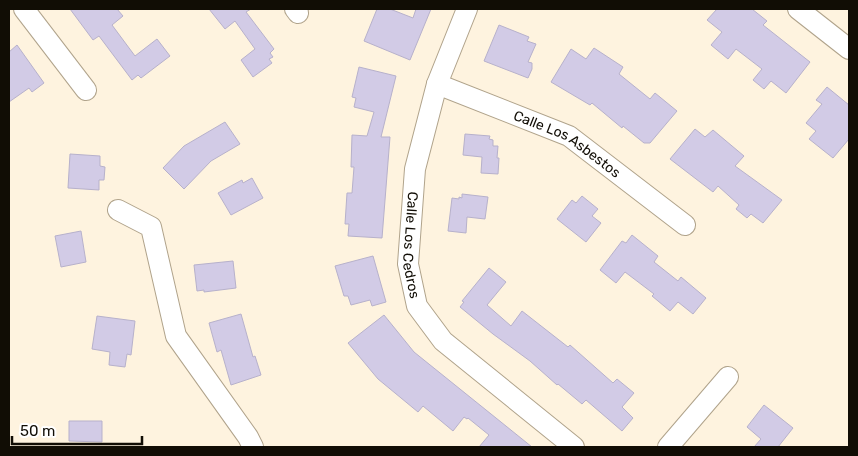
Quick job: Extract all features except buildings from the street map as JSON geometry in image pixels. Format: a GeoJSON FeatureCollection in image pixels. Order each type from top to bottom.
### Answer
{"type":"FeatureCollection","features":[{"type":"Feature","properties":{"kind":"street"},"geometry":{"type":"LineString","coordinates":[[24,9],[86,90]]}},
{"type":"Feature","properties":{"kind":"street","name":"Calle Los Cedros"},"geometry":{"type":"LineString","coordinates":[[467,9],[437,84],[416,169],[408,264],[417,306],[443,341],[574,447]]}},
{"type":"Feature","properties":{"kind":"street"},"geometry":{"type":"LineString","coordinates":[[798,9],[849,49]]}},
{"type":"Feature","properties":{"kind":"street","name":"Calle Los Asbestos"},"geometry":{"type":"LineString","coordinates":[[437,84],[569,136],[685,225]]}},
{"type":"Feature","properties":{"kind":"street"},"geometry":{"type":"LineString","coordinates":[[118,210],[151,227],[176,336],[248,437],[253,447]]}},
{"type":"Feature","properties":{"kind":"street"},"geometry":{"type":"LineString","coordinates":[[668,447],[728,377]]}}]}
